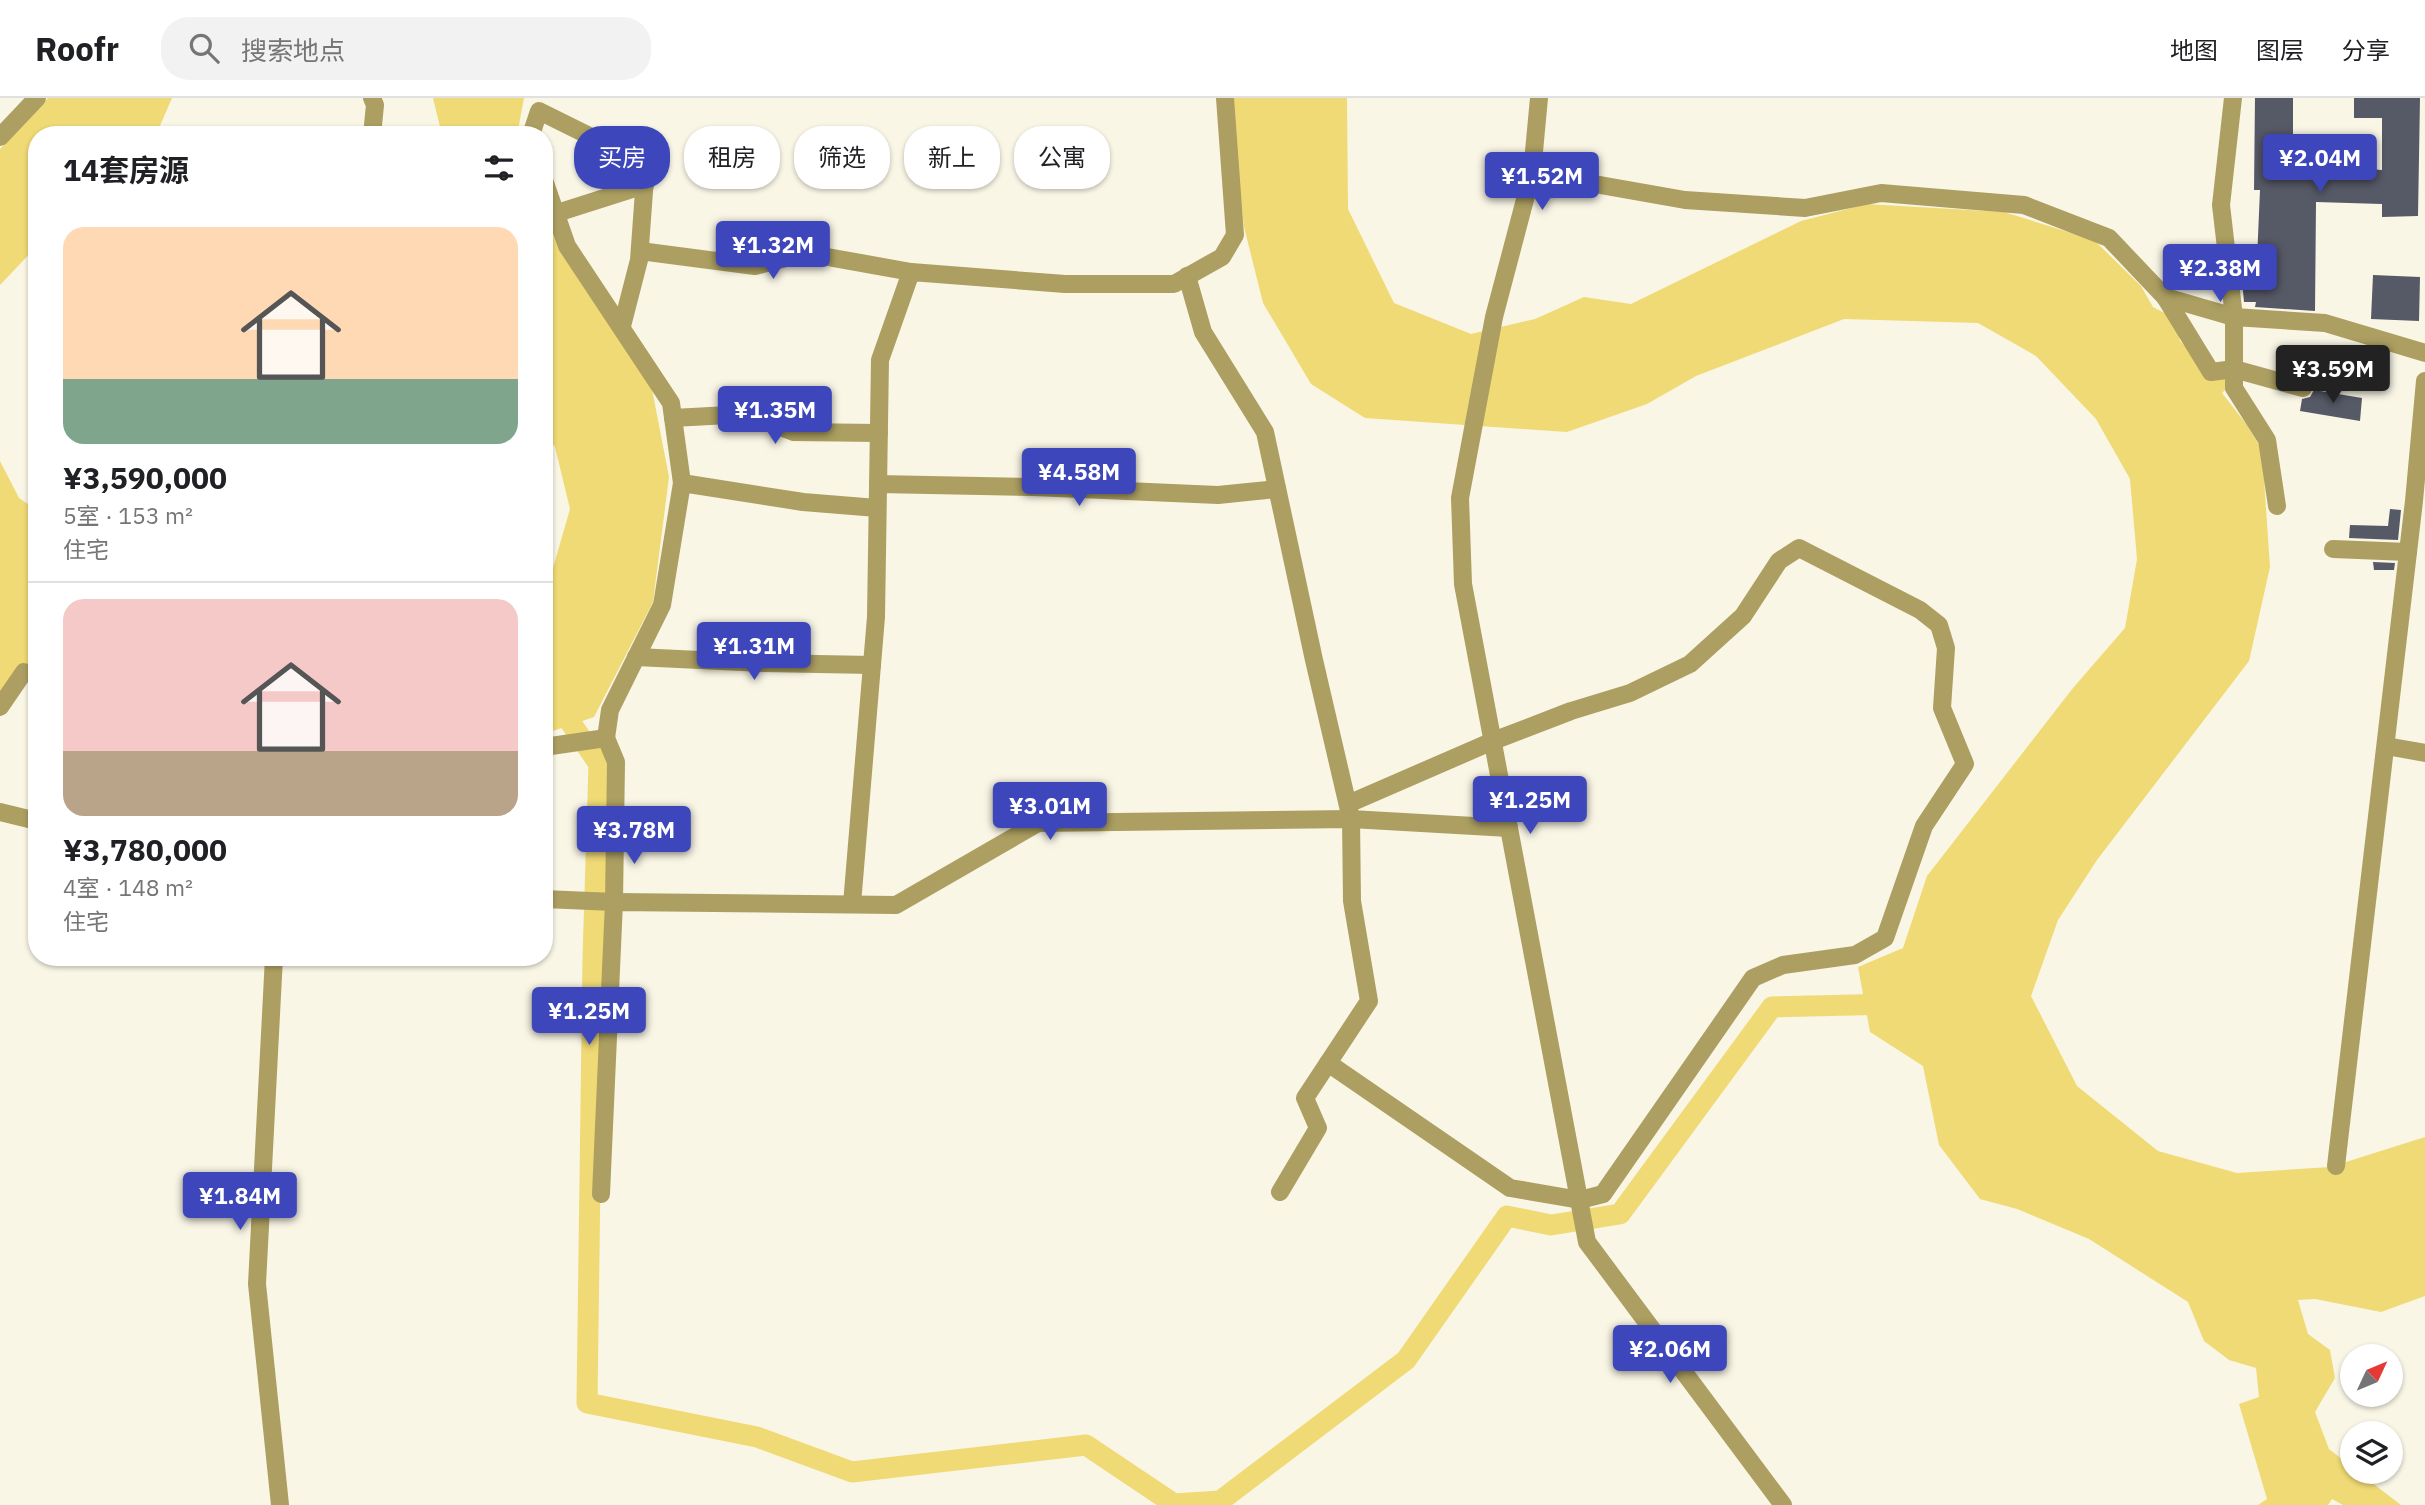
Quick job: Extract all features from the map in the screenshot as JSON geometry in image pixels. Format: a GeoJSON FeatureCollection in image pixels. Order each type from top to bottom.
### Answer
{"type":"FeatureCollection","features":[{"type":"Feature","properties":{"kind":"street"},"geometry":{"type":"LineString","coordinates":[[0,137],[37,98]]}},
{"type":"Feature","properties":{"kind":"street"},"geometry":{"type":"LineString","coordinates":[[640,251],[755,266],[805,253],[911,272],[1065,284],[1174,284],[1222,257],[1234,235],[1225,98]]}},
{"type":"Feature","properties":{"kind":"street"},"geometry":{"type":"LineString","coordinates":[[1539,98],[1532,173],[1494,317],[1460,498],[1463,584],[1587,1242],[1783,1505]]}},
{"type":"Feature","properties":{"kind":"street"},"geometry":{"type":"LineString","coordinates":[[2233,98],[2221,205],[2234,317],[2234,388],[2267,440],[2277,506]]}},
{"type":"Feature","properties":{"kind":"street"},"geometry":{"type":"LineString","coordinates":[[373,126],[376,100]]}},
{"type":"Feature","properties":{"kind":"street"},"geometry":{"type":"LineString","coordinates":[[534,126],[540,111],[574,128]]}},
{"type":"Feature","properties":{"kind":"street"},"geometry":{"type":"LineString","coordinates":[[1532,173],[1685,201],[1805,208],[1881,193],[2024,205],[2109,238],[2165,297],[2211,372],[2234,369],[2303,388]]}},
{"type":"Feature","properties":{"kind":"street"},"geometry":{"type":"LineString","coordinates":[[557,213],[630,189]]}},
{"type":"Feature","properties":{"kind":"street"},"geometry":{"type":"LineString","coordinates":[[622,326],[640,251],[645,189]]}},
{"type":"Feature","properties":{"kind":"street"},"geometry":{"type":"LineString","coordinates":[[553,203],[567,246],[671,403],[682,483],[662,605],[610,710],[606,738],[616,762],[614,902],[601,1194]]}},
{"type":"Feature","properties":{"kind":"street"},"geometry":{"type":"LineString","coordinates":[[852,904],[876,617],[880,360],[911,272]]}},
{"type":"Feature","properties":{"kind":"street"},"geometry":{"type":"LineString","coordinates":[[1187,276],[1203,332],[1265,432],[1349,812],[1352,901],[1369,1001],[1305,1098],[1318,1128],[1280,1192]]}},
{"type":"Feature","properties":{"kind":"street"},"geometry":{"type":"LineString","coordinates":[[2165,297],[2234,317],[2325,323],[2425,353]]}},
{"type":"Feature","properties":{"kind":"street"},"geometry":{"type":"LineString","coordinates":[[2336,1166],[2408,552],[2425,381]]}},
{"type":"Feature","properties":{"kind":"street"},"geometry":{"type":"LineString","coordinates":[[673,418],[747,414],[794,432],[879,433]]}},
{"type":"Feature","properties":{"kind":"street"},"geometry":{"type":"LineString","coordinates":[[682,483],[803,502],[877,508]]}},
{"type":"Feature","properties":{"kind":"street"},"geometry":{"type":"LineString","coordinates":[[878,484],[1218,495],[1278,489]]}},
{"type":"Feature","properties":{"kind":"street"},"geometry":{"type":"LineString","coordinates":[[1328,1063],[1510,1188],[1580,1200],[1604,1194],[1753,978],[1783,965],[1855,955],[1885,938],[1924,826],[1965,764],[1942,708],[1946,648],[1939,625],[1920,610],[1799,548],[1779,561],[1743,616],[1690,664],[1630,693],[1571,711],[1493,741],[1349,812]]}},
{"type":"Feature","properties":{"kind":"street"},"geometry":{"type":"LineString","coordinates":[[2333,549],[2408,552]]}},
{"type":"Feature","properties":{"kind":"street"},"geometry":{"type":"LineString","coordinates":[[636,657],[872,665]]}},
{"type":"Feature","properties":{"kind":"street"},"geometry":{"type":"LineString","coordinates":[[0,707],[24,672],[28,674]]}},
{"type":"Feature","properties":{"kind":"street"},"geometry":{"type":"LineString","coordinates":[[553,746],[606,738]]}},
{"type":"Feature","properties":{"kind":"street"},"geometry":{"type":"LineString","coordinates":[[2386,746],[2425,753]]}},
{"type":"Feature","properties":{"kind":"street"},"geometry":{"type":"LineString","coordinates":[[0,812],[28,819]]}},
{"type":"Feature","properties":{"kind":"street"},"geometry":{"type":"LineString","coordinates":[[553,899],[896,905],[1038,823],[1349,812],[1509,828]]}},
{"type":"Feature","properties":{"kind":"street"},"geometry":{"type":"LineString","coordinates":[[274,966],[257,1284],[280,1505]]}},
{"type":"Feature","properties":{"kind":"shaded area"},"geometry":{"type":"Polygon","coordinates":[[[48,98],[172,98],[160,126],[28,126],[28,255],[0,285],[0,149],[48,98]]]}},
{"type":"Feature","properties":{"kind":"shaded area"},"geometry":{"type":"Polygon","coordinates":[[[433,98],[524,98],[519,126],[440,126],[433,98]]]}},
{"type":"Feature","properties":{"kind":"shaded area"},"geometry":{"type":"Polygon","coordinates":[[[1230,98],[1347,98],[1348,209],[1394,303],[1471,334],[1535,319],[1584,297],[1631,304],[1801,221],[1867,204],[2004,212],[2094,240],[2141,286],[2153,307],[2176,319],[2180,341],[2211,372],[2229,373],[2231,384],[2222,393],[2262,450],[2270,567],[2249,661],[2097,860],[2058,920],[2031,996],[2077,1086],[2158,1151],[2237,1173],[2330,1167],[2425,1137],[2425,1296],[2381,1312],[2315,1299],[2298,1300],[2308,1334],[2330,1350],[2335,1378],[2315,1412],[2329,1449],[2340,1458],[2340,1484],[2374,1484],[2401,1505],[2343,1505],[2332,1499],[2328,1505],[2258,1505],[2267,1499],[2239,1404],[2259,1397],[2256,1368],[2229,1360],[2204,1341],[2188,1302],[2089,1239],[2017,1209],[1980,1199],[1939,1145],[1923,1066],[1870,1032],[1858,967],[1903,948],[1927,876],[2073,688],[2125,628],[2137,559],[2130,479],[2096,419],[2036,356],[1978,323],[1844,319],[1696,376],[1647,404],[1567,432],[1365,418],[1311,384],[1263,303],[1244,227],[1230,98]]]}},
{"type":"Feature","properties":{"kind":"shaded area"},"geometry":{"type":"Polygon","coordinates":[[[553,231],[560,251],[651,384],[669,477],[653,602],[594,717],[553,731],[553,568],[570,509],[555,447],[553,231]]]}},
{"type":"Feature","properties":{"kind":"shaded area"},"geometry":{"type":"Polygon","coordinates":[[[0,461],[19,498],[28,504],[28,664],[23,663],[0,695],[0,461]]]}},
{"type":"Feature","properties":{"kind":"building"},"geometry":{"type":"Polygon","coordinates":[[[2255,98],[2293,98],[2293,149],[2340,149],[2341,167],[2382,170],[2382,118],[2354,118],[2354,98],[2420,98],[2418,216],[2382,217],[2382,204],[2316,202],[2315,311],[2255,307],[2256,302],[2244,302],[2240,259],[2257,260],[2260,190],[2254,190],[2255,98]]]}},
{"type":"Feature","properties":{"kind":"building"},"geometry":{"type":"Polygon","coordinates":[[[2373,275],[2420,277],[2419,321],[2371,319],[2373,275]]]}},
{"type":"Feature","properties":{"kind":"building"},"geometry":{"type":"Polygon","coordinates":[[[2314,390],[2362,398],[2360,421],[2300,411],[2302,399],[2310,397],[2314,390]]]}},
{"type":"Feature","properties":{"kind":"building"},"geometry":{"type":"Polygon","coordinates":[[[2390,509],[2401,510],[2398,540],[2349,538],[2350,525],[2388,526],[2390,509]]]}},
{"type":"Feature","properties":{"kind":"building"},"geometry":{"type":"Polygon","coordinates":[[[2373,562],[2395,563],[2394,570],[2374,570],[2373,562]]]}},
{"type":"Feature","properties":{"kind":"waterway"},"geometry":{"type":"LineString","coordinates":[[553,697],[599,764],[593,957],[587,1403],[757,1437],[852,1472],[1086,1445],[1174,1504],[1220,1501],[1406,1360],[1507,1216],[1551,1225],[1620,1214],[1772,1007],[1895,1004]]}}]}
